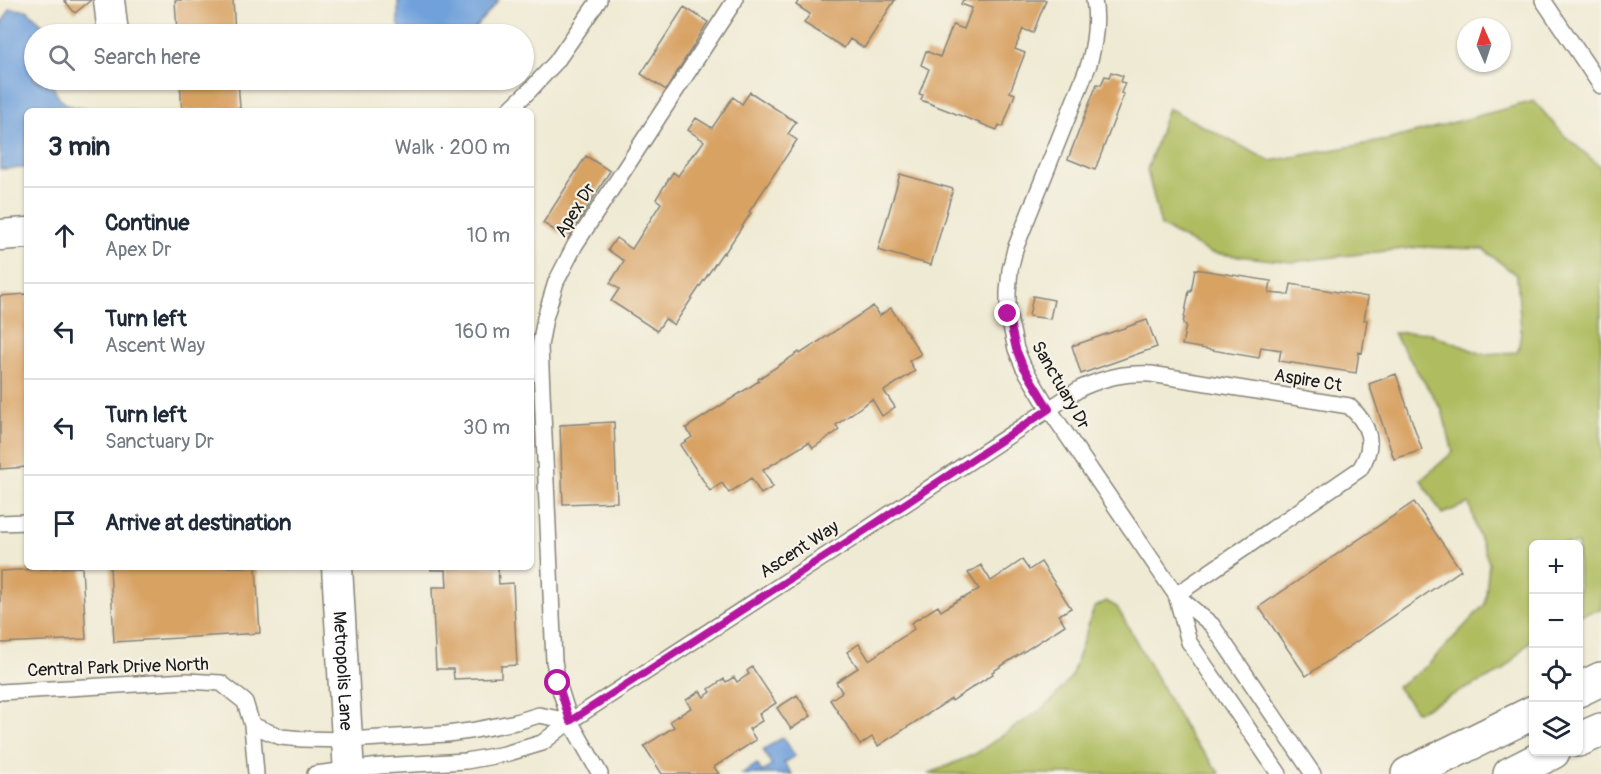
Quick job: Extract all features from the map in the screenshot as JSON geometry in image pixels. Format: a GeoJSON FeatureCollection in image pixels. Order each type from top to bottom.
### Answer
{"type":"FeatureCollection","features":[{"type":"Feature","properties":{"kind":"street"},"geometry":{"type":"LineString","coordinates":[[109,0],[112,24]]}},
{"type":"Feature","properties":{"kind":"street"},"geometry":{"type":"LineString","coordinates":[[0,235],[24,233]]}},
{"type":"Feature","properties":{"kind":"street","name":"Metropolis Lane"},"geometry":{"type":"LineString","coordinates":[[337,570],[349,771]]}},
{"type":"Feature","properties":{"kind":"street"},"geometry":{"type":"LineString","coordinates":[[1583,688],[1601,679]]}},
{"type":"Feature","properties":{"kind":"street"},"geometry":{"type":"LineString","coordinates":[[1408,774],[1529,714]]}},
{"type":"Feature","properties":{"kind":"street"},"geometry":{"type":"LineString","coordinates":[[1583,738],[1601,730]]}},
{"type":"Feature","properties":{"kind":"street"},"geometry":{"type":"LineString","coordinates":[[1510,774],[1545,756]]}},
{"type":"Feature","properties":{"kind":"lane"},"geometry":{"type":"LineString","coordinates":[[534,86],[556,62],[599,0]]}},
{"type":"Feature","properties":{"kind":"lane","name":"Apex Dr"},"geometry":{"type":"LineString","coordinates":[[600,774],[570,721],[558,683],[554,661],[540,346],[545,318],[556,282],[575,244],[735,0]]}},
{"type":"Feature","properties":{"kind":"lane","name":"Sanctuary Dr"},"geometry":{"type":"LineString","coordinates":[[1094,0],[1096,27],[1089,64],[1026,219],[1010,270],[1008,314],[1016,349],[1023,366],[1049,409],[1176,595],[1212,625],[1313,774]]}},
{"type":"Feature","properties":{"kind":"lane"},"geometry":{"type":"LineString","coordinates":[[1543,0],[1601,86]]}},
{"type":"Feature","properties":{"kind":"lane"},"geometry":{"type":"LineString","coordinates":[[511,108],[530,90]]}},
{"type":"Feature","properties":{"kind":"lane","name":"Aspire Ct"},"geometry":{"type":"LineString","coordinates":[[1049,409],[1094,382],[1132,373],[1151,374],[1349,406],[1360,416],[1368,432],[1369,443],[1368,454],[1360,469],[1176,595]]}},
{"type":"Feature","properties":{"kind":"lane","name":"Ascent Way"},"geometry":{"type":"LineString","coordinates":[[315,774],[466,761],[505,754],[542,743],[570,721],[1049,409]]}},
{"type":"Feature","properties":{"kind":"lane"},"geometry":{"type":"LineString","coordinates":[[0,523],[24,522]]}},
{"type":"Feature","properties":{"kind":"lane","name":"Sanctuary Dr"},"geometry":{"type":"LineString","coordinates":[[1176,595],[1189,642],[1279,774]]}},
{"type":"Feature","properties":{"kind":"lane","name":"Central Park Drive North"},"geometry":{"type":"LineString","coordinates":[[0,692],[186,681],[221,683],[245,702],[252,725],[255,766]]}},
{"type":"Feature","properties":{"kind":"lane"},"geometry":{"type":"LineString","coordinates":[[252,725],[281,737],[347,740],[459,733],[539,715],[570,721]]}},
{"type":"Feature","properties":{"kind":"green space"},"geometry":{"type":"Polygon","coordinates":[[[1534,101],[1564,135],[1601,167],[1601,610],[1583,614],[1583,540],[1529,540],[1529,642],[1503,671],[1417,712],[1397,687],[1427,666],[1485,604],[1489,563],[1469,503],[1442,514],[1421,480],[1453,452],[1442,410],[1393,333],[1426,332],[1482,354],[1518,352],[1521,331],[1517,276],[1483,249],[1420,247],[1292,262],[1210,253],[1161,226],[1147,170],[1168,108],[1270,161],[1387,140],[1534,101]]]}},
{"type":"Feature","properties":{"kind":"green space"},"geometry":{"type":"Polygon","coordinates":[[[1106,601],[1117,607],[1192,740],[1220,774],[928,774],[975,754],[1049,704],[1071,677],[1094,608],[1106,601]]]}},
{"type":"Feature","properties":{"kind":"water"},"geometry":{"type":"Polygon","coordinates":[[[398,0],[499,0],[479,24],[399,24],[398,0]]]}},
{"type":"Feature","properties":{"kind":"water"},"geometry":{"type":"Polygon","coordinates":[[[10,9],[27,10],[42,24],[24,24],[24,90],[55,90],[63,102],[78,108],[24,108],[24,168],[0,169],[0,26],[10,9]]]}},
{"type":"Feature","properties":{"kind":"water"},"geometry":{"type":"Polygon","coordinates":[[[783,737],[795,756],[784,763],[792,774],[742,774],[757,764],[762,772],[772,765],[763,750],[783,737]]]}},
{"type":"Feature","properties":{"kind":"building"},"geometry":{"type":"Polygon","coordinates":[[[64,0],[91,0],[75,13],[64,0]]]}},
{"type":"Feature","properties":{"kind":"building"},"geometry":{"type":"Polygon","coordinates":[[[175,0],[233,0],[234,24],[176,24],[175,0]]]}},
{"type":"Feature","properties":{"kind":"building"},"geometry":{"type":"Polygon","coordinates":[[[799,0],[895,0],[864,48],[850,39],[844,48],[804,23],[810,14],[796,5],[799,0]]]}},
{"type":"Feature","properties":{"kind":"building"},"geometry":{"type":"Polygon","coordinates":[[[963,0],[1046,0],[1033,33],[1023,29],[1015,49],[1025,53],[1010,92],[1015,94],[1003,127],[999,125],[997,130],[921,100],[923,95],[919,94],[929,69],[921,65],[926,51],[940,57],[953,25],[964,29],[972,8],[961,4],[963,0]]]}},
{"type":"Feature","properties":{"kind":"building"},"geometry":{"type":"Polygon","coordinates":[[[684,7],[708,22],[666,90],[641,74],[684,7]]]}},
{"type":"Feature","properties":{"kind":"building"},"geometry":{"type":"Polygon","coordinates":[[[1111,72],[1123,76],[1121,82],[1125,83],[1121,93],[1124,94],[1095,170],[1068,159],[1097,84],[1101,85],[1105,76],[1109,77],[1111,72]]]}},
{"type":"Feature","properties":{"kind":"building"},"geometry":{"type":"Polygon","coordinates":[[[181,90],[239,90],[240,108],[182,108],[181,90]]]}},
{"type":"Feature","properties":{"kind":"building"},"geometry":{"type":"Polygon","coordinates":[[[750,92],[796,122],[788,134],[797,140],[724,254],[723,252],[674,325],[665,319],[657,331],[611,301],[619,289],[610,283],[624,261],[608,250],[616,238],[632,249],[661,203],[656,199],[673,172],[678,176],[704,141],[688,130],[696,118],[712,128],[733,97],[742,104],[750,92]]]}},
{"type":"Feature","properties":{"kind":"building"},"geometry":{"type":"Polygon","coordinates":[[[586,156],[610,171],[568,239],[543,223],[586,156]]]}},
{"type":"Feature","properties":{"kind":"building"},"geometry":{"type":"Polygon","coordinates":[[[900,174],[953,189],[931,265],[878,250],[900,174]]]}},
{"type":"Feature","properties":{"kind":"building"},"geometry":{"type":"Polygon","coordinates":[[[1195,269],[1271,281],[1269,293],[1289,295],[1291,284],[1368,297],[1362,353],[1359,352],[1356,373],[1279,361],[1281,350],[1261,347],[1259,358],[1182,345],[1186,325],[1183,324],[1195,269]]]}},
{"type":"Feature","properties":{"kind":"building"},"geometry":{"type":"Polygon","coordinates":[[[24,294],[24,467],[0,469],[0,296],[24,294]]]}},
{"type":"Feature","properties":{"kind":"building"},"geometry":{"type":"Polygon","coordinates":[[[1033,296],[1054,300],[1050,319],[1029,316],[1033,296]]]}},
{"type":"Feature","properties":{"kind":"building"},"geometry":{"type":"Polygon","coordinates":[[[873,306],[879,316],[891,308],[921,354],[909,361],[915,371],[884,391],[895,407],[882,416],[872,399],[836,425],[839,430],[813,448],[809,442],[763,470],[773,487],[761,494],[751,478],[729,493],[722,483],[710,491],[680,445],[692,437],[686,428],[799,352],[800,354],[873,306]]]}},
{"type":"Feature","properties":{"kind":"building"},"geometry":{"type":"Polygon","coordinates":[[[1147,320],[1157,347],[1081,374],[1072,346],[1147,320]]]}},
{"type":"Feature","properties":{"kind":"building"},"geometry":{"type":"Polygon","coordinates":[[[1396,374],[1422,450],[1394,459],[1369,384],[1396,374]]]}},
{"type":"Feature","properties":{"kind":"building"},"geometry":{"type":"Polygon","coordinates":[[[614,422],[617,502],[563,504],[560,425],[614,422]]]}},
{"type":"Feature","properties":{"kind":"building"},"geometry":{"type":"Polygon","coordinates":[[[1414,502],[1461,570],[1306,676],[1259,607],[1414,502]]]}},
{"type":"Feature","properties":{"kind":"building"},"geometry":{"type":"Polygon","coordinates":[[[1022,560],[1029,570],[1041,562],[1071,608],[1059,615],[1065,625],[952,701],[951,699],[878,746],[872,737],[860,745],[830,700],[842,692],[836,682],[858,668],[847,652],[859,644],[869,660],[914,629],[911,623],[938,606],[941,611],[979,589],[968,573],[981,565],[991,581],[1022,560]]]}},
{"type":"Feature","properties":{"kind":"building"},"geometry":{"type":"Polygon","coordinates":[[[82,570],[86,639],[0,643],[0,571],[82,570]]]}},
{"type":"Feature","properties":{"kind":"building"},"geometry":{"type":"Polygon","coordinates":[[[110,570],[256,570],[260,633],[114,642],[110,570]]]}},
{"type":"Feature","properties":{"kind":"building"},"geometry":{"type":"Polygon","coordinates":[[[446,570],[498,570],[499,584],[513,583],[517,665],[501,666],[501,677],[454,679],[453,669],[436,669],[432,587],[447,587],[446,570]]]}},
{"type":"Feature","properties":{"kind":"building"},"geometry":{"type":"Polygon","coordinates":[[[752,667],[776,703],[759,714],[762,721],[749,729],[756,740],[714,767],[719,774],[662,774],[644,746],[674,727],[670,721],[691,708],[686,700],[700,691],[704,697],[711,692],[709,689],[724,679],[726,682],[734,677],[737,682],[749,674],[747,671],[752,667]]]}},
{"type":"Feature","properties":{"kind":"building"},"geometry":{"type":"Polygon","coordinates":[[[797,695],[811,716],[791,729],[777,708],[797,695]]]}},
{"type":"Feature","properties":{"kind":"route"},"geometry":{"type":"LineString","coordinates":[[558,683],[570,721],[1049,409],[1023,366],[1011,332],[1008,314]]}}]}
